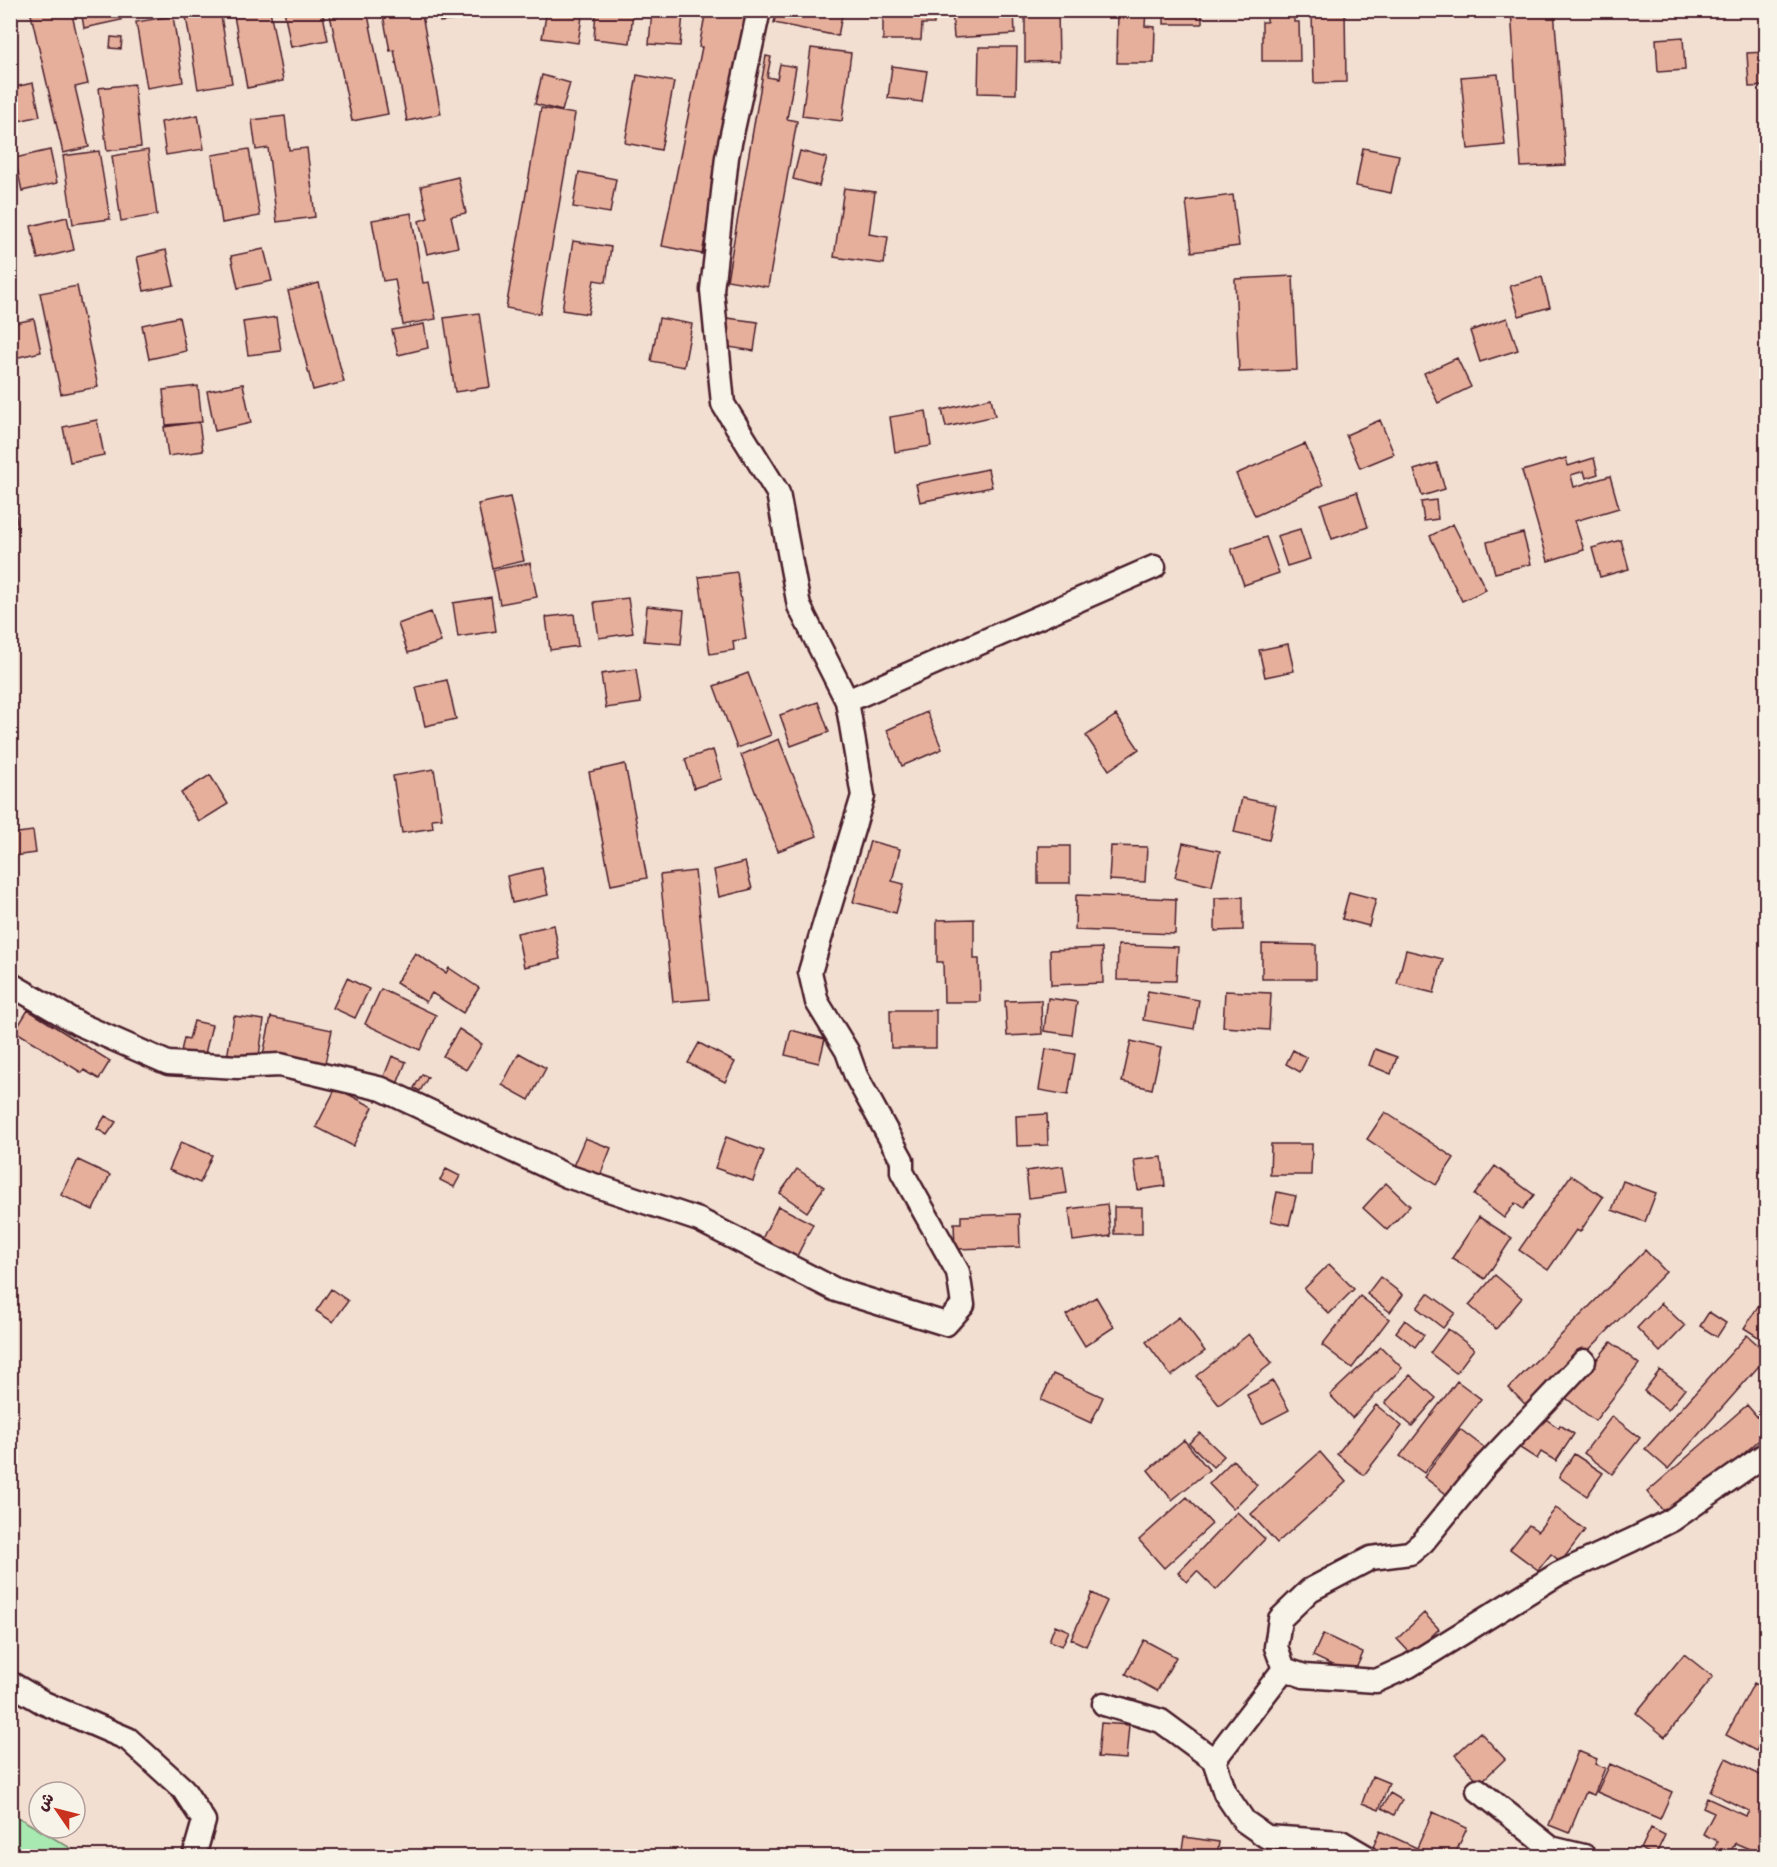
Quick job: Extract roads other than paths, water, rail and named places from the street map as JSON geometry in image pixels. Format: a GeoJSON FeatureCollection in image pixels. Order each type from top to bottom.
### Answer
{"type":"FeatureCollection","features":[{"type":"Feature","properties":{"kind":"street"},"geometry":{"type":"LineString","coordinates":[[10,984],[79,1024],[168,1063],[238,1067],[280,1065],[382,1089],[567,1176],[699,1220],[836,1290],[946,1324],[963,1305],[958,1272],[902,1172],[902,1160],[856,1076],[847,1051],[817,1002],[810,972],[863,796],[847,701],[799,606],[778,493],[723,404],[712,290],[728,157],[759,10]]}},
{"type":"Feature","properties":{"kind":"street"},"geometry":{"type":"LineString","coordinates":[[847,701],[1154,567]]}},
{"type":"Feature","properties":{"kind":"street"},"geometry":{"type":"LineString","coordinates":[[1284,1669],[1276,1647],[1280,1619],[1310,1590],[1371,1558],[1410,1553],[1423,1542],[1486,1465],[1584,1361]]}},
{"type":"Feature","properties":{"kind":"street"},"geometry":{"type":"LineString","coordinates":[[1284,1669],[1304,1676],[1376,1681],[1409,1666],[1558,1574],[1672,1520],[1767,1454]]}},
{"type":"Feature","properties":{"kind":"street"},"geometry":{"type":"LineString","coordinates":[[1215,1760],[1284,1669]]}},
{"type":"Feature","properties":{"kind":"street"},"geometry":{"type":"LineString","coordinates":[[10,1683],[44,1703],[128,1739],[183,1789],[204,1821],[194,1857]]}},
{"type":"Feature","properties":{"kind":"street"},"geometry":{"type":"LineString","coordinates":[[1104,1704],[1161,1721],[1215,1760],[1225,1793],[1237,1812],[1244,1821],[1267,1837],[1341,1842],[1365,1857]]}},
{"type":"Feature","properties":{"kind":"street"},"geometry":{"type":"LineString","coordinates":[[1478,1790],[1551,1848],[1584,1857]]}}]}
